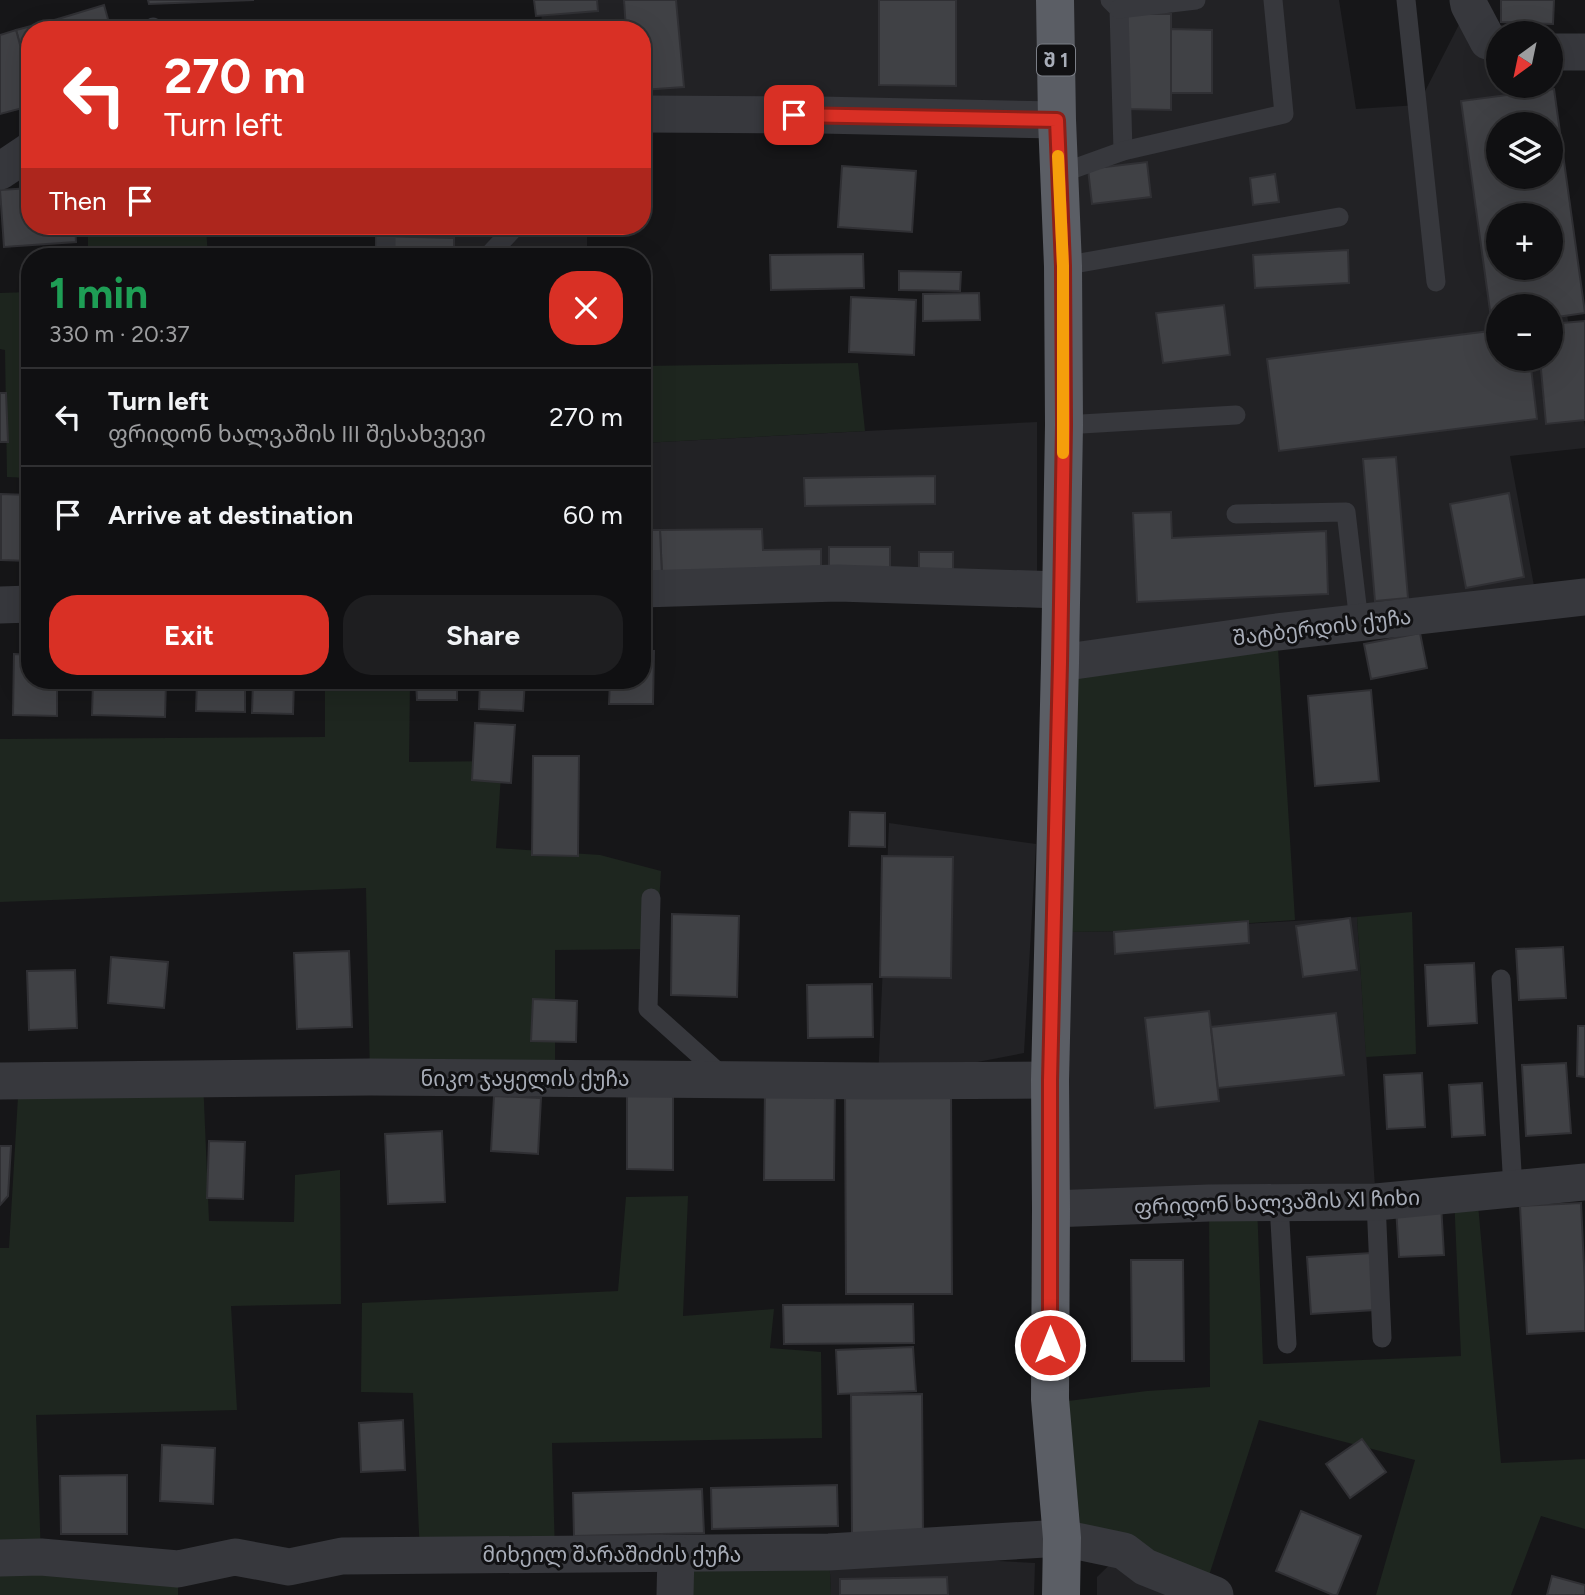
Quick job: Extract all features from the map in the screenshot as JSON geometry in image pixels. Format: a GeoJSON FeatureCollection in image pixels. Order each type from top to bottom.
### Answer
{"type":"FeatureCollection","features":[{"type":"Feature","properties":{"kind":"highway","name":"შ 1"},"geometry":{"type":"LineString","coordinates":[[1055,0],[1063,266],[1064,425],[1050,1080],[1050,1399],[1062,1538],[1061,1595]]}},
{"type":"Feature","properties":{"kind":"street"},"geometry":{"type":"LineString","coordinates":[[1468,0],[1486,37]]}},
{"type":"Feature","properties":{"kind":"street"},"geometry":{"type":"LineString","coordinates":[[1563,52],[1585,52]]}},
{"type":"Feature","properties":{"kind":"street"},"geometry":{"type":"LineString","coordinates":[[651,114],[1057,120]]}},
{"type":"Feature","properties":{"kind":"street"},"geometry":{"type":"LineString","coordinates":[[0,171],[21,157]]}},
{"type":"Feature","properties":{"kind":"street"},"geometry":{"type":"LineString","coordinates":[[651,589],[838,583],[1060,590]]}},
{"type":"Feature","properties":{"kind":"street","name":"შატბერდის ქუჩა"},"geometry":{"type":"LineString","coordinates":[[1060,663],[1277,632],[1585,597]]}},
{"type":"Feature","properties":{"kind":"street"},"geometry":{"type":"LineString","coordinates":[[0,605],[21,604]]}},
{"type":"Feature","properties":{"kind":"street","name":"ნიკო ჯაყელის ქუჩა"},"geometry":{"type":"LineString","coordinates":[[0,1080],[370,1077],[1050,1080]]}},
{"type":"Feature","properties":{"kind":"street","name":"ფრიდონ ხალვაშის XI ჩიხი"},"geometry":{"type":"LineString","coordinates":[[1051,1209],[1209,1203],[1376,1202],[1585,1182]]}},
{"type":"Feature","properties":{"kind":"street","name":"მიხეილ შარაშიძის ქუჩა"},"geometry":{"type":"LineString","coordinates":[[0,1558],[41,1558],[178,1569],[235,1557],[289,1581],[342,1556],[829,1552],[1062,1538],[1124,1551],[1145,1567],[1215,1595]]}},
{"type":"Feature","properties":{"kind":"street"},"geometry":{"type":"LineString","coordinates":[[676,1555],[676,1595]]}},
{"type":"Feature","properties":{"kind":"lane"},"geometry":{"type":"LineString","coordinates":[[1123,151],[1114,4],[1196,0]]}},
{"type":"Feature","properties":{"kind":"lane"},"geometry":{"type":"LineString","coordinates":[[1059,174],[1123,151],[1284,114],[1273,0]]}},
{"type":"Feature","properties":{"kind":"lane"},"geometry":{"type":"LineString","coordinates":[[1406,0],[1436,282]]}},
{"type":"Feature","properties":{"kind":"lane"},"geometry":{"type":"LineString","coordinates":[[1063,266],[1339,217]]}},
{"type":"Feature","properties":{"kind":"lane"},"geometry":{"type":"LineString","coordinates":[[495,248],[508,235]]}},
{"type":"Feature","properties":{"kind":"lane"},"geometry":{"type":"LineString","coordinates":[[1064,425],[1236,415]]}},
{"type":"Feature","properties":{"kind":"lane"},"geometry":{"type":"LineString","coordinates":[[1236,514],[1346,512],[1359,622]]}},
{"type":"Feature","properties":{"kind":"lane"},"geometry":{"type":"LineString","coordinates":[[651,898],[648,1009],[727,1079]]}},
{"type":"Feature","properties":{"kind":"lane"},"geometry":{"type":"LineString","coordinates":[[1501,979],[1513,1189]]}},
{"type":"Feature","properties":{"kind":"lane"},"geometry":{"type":"LineString","coordinates":[[1376,1202],[1382,1338]]}},
{"type":"Feature","properties":{"kind":"lane"},"geometry":{"type":"LineString","coordinates":[[1279,1204],[1287,1344]]}},
{"type":"Feature","properties":{"kind":"shaded area"},"geometry":{"type":"Polygon","coordinates":[[[541,0],[1036,0],[1042,108],[651,113],[651,21],[542,21],[541,0]]]}},
{"type":"Feature","properties":{"kind":"shaded area"},"geometry":{"type":"Polygon","coordinates":[[[1073,0],[1339,0],[1356,109],[1418,105],[1469,5],[1486,28],[1486,98],[1532,98],[1534,112],[1486,112],[1486,189],[1547,189],[1549,203],[1486,203],[1486,280],[1561,280],[1585,427],[1585,448],[1510,456],[1537,602],[1073,649],[1073,0]]]}},
{"type":"Feature","properties":{"kind":"shaded area"},"geometry":{"type":"Polygon","coordinates":[[[88,235],[207,235],[207,248],[88,248],[88,235]]]}},
{"type":"Feature","properties":{"kind":"shaded area"},"geometry":{"type":"Polygon","coordinates":[[[386,235],[587,235],[587,248],[386,248],[386,235]]]}},
{"type":"Feature","properties":{"kind":"shaded area"},"geometry":{"type":"Polygon","coordinates":[[[21,292],[21,478],[7,477],[5,350],[0,349],[0,293],[21,292]]]}},
{"type":"Feature","properties":{"kind":"shaded area"},"geometry":{"type":"Polygon","coordinates":[[[858,363],[865,431],[651,443],[651,366],[858,363]]]}},
{"type":"Feature","properties":{"kind":"shaded area"},"geometry":{"type":"Polygon","coordinates":[[[1037,422],[1037,574],[651,589],[651,443],[1037,422]]]}},
{"type":"Feature","properties":{"kind":"shaded area"},"geometry":{"type":"Polygon","coordinates":[[[1277,632],[1295,920],[1134,931],[1064,932],[1072,671],[1277,632]]]}},
{"type":"Feature","properties":{"kind":"shaded area"},"geometry":{"type":"Polygon","coordinates":[[[325,689],[410,689],[409,762],[502,761],[496,848],[600,855],[661,871],[656,949],[555,950],[555,1078],[370,1077],[366,888],[0,902],[0,739],[325,737],[325,689]]]}},
{"type":"Feature","properties":{"kind":"shaded area"},"geometry":{"type":"Polygon","coordinates":[[[889,823],[1036,844],[1024,1053],[878,1081],[889,823]]]}},
{"type":"Feature","properties":{"kind":"shaded area"},"geometry":{"type":"Polygon","coordinates":[[[1412,912],[1416,1054],[1366,1057],[1357,917],[1412,912]]]}},
{"type":"Feature","properties":{"kind":"shaded area"},"geometry":{"type":"Polygon","coordinates":[[[1357,917],[1376,1202],[1070,1193],[1064,932],[1134,931],[1357,917]]]}},
{"type":"Feature","properties":{"kind":"shaded area"},"geometry":{"type":"Polygon","coordinates":[[[203,1079],[209,1221],[294,1222],[295,1175],[340,1170],[341,1304],[231,1306],[237,1410],[36,1415],[41,1557],[178,1569],[178,1595],[0,1595],[0,1248],[9,1248],[19,1080],[203,1079]]]}},
{"type":"Feature","properties":{"kind":"shaded area"},"geometry":{"type":"Polygon","coordinates":[[[1477,1193],[1501,1463],[1585,1459],[1585,1529],[1541,1516],[1511,1595],[1376,1595],[1415,1460],[1259,1420],[1204,1591],[1080,1523],[1068,1401],[1147,1391],[1210,1387],[1209,1203],[1257,1204],[1263,1364],[1461,1356],[1454,1195],[1477,1193]]]}},
{"type":"Feature","properties":{"kind":"shaded area"},"geometry":{"type":"Polygon","coordinates":[[[688,1196],[683,1316],[774,1309],[770,1348],[821,1352],[822,1438],[552,1443],[555,1555],[420,1556],[413,1393],[361,1392],[362,1303],[618,1291],[626,1197],[688,1196]]]}},
{"type":"Feature","properties":{"kind":"shaded area"},"geometry":{"type":"Polygon","coordinates":[[[1124,1551],[1215,1595],[1097,1595],[1097,1577],[1124,1551]]]}},
{"type":"Feature","properties":{"kind":"shaded area"},"geometry":{"type":"Polygon","coordinates":[[[829,1552],[1035,1563],[1034,1595],[831,1595],[829,1552]]]}},
{"type":"Feature","properties":{"kind":"shaded area"},"geometry":{"type":"Polygon","coordinates":[[[829,1552],[831,1595],[675,1595],[676,1554],[829,1552]]]}},
{"type":"Feature","properties":{"kind":"building"},"geometry":{"type":"Polygon","coordinates":[[[148,0],[254,0],[149,4],[148,0]]]}},
{"type":"Feature","properties":{"kind":"building"},"geometry":{"type":"Polygon","coordinates":[[[534,0],[597,0],[598,11],[536,16],[534,0]]]}},
{"type":"Feature","properties":{"kind":"building"},"geometry":{"type":"Polygon","coordinates":[[[624,0],[676,0],[684,87],[651,89],[651,21],[625,21],[624,0]]]}},
{"type":"Feature","properties":{"kind":"building"},"geometry":{"type":"Polygon","coordinates":[[[879,0],[956,0],[956,86],[879,85],[879,0]]]}},
{"type":"Feature","properties":{"kind":"building"},"geometry":{"type":"Polygon","coordinates":[[[1501,0],[1554,0],[1553,21],[1501,21],[1501,0]]]}},
{"type":"Feature","properties":{"kind":"building"},"geometry":{"type":"Polygon","coordinates":[[[104,5],[108,21],[59,21],[104,5]]]}},
{"type":"Feature","properties":{"kind":"building"},"geometry":{"type":"Polygon","coordinates":[[[1126,14],[1171,14],[1171,110],[1125,109],[1126,14]]]}},
{"type":"Feature","properties":{"kind":"building"},"geometry":{"type":"Polygon","coordinates":[[[21,29],[21,48],[16,30],[21,29]]]}},
{"type":"Feature","properties":{"kind":"building"},"geometry":{"type":"Polygon","coordinates":[[[1171,29],[1212,30],[1212,93],[1171,93],[1171,29]]]}},
{"type":"Feature","properties":{"kind":"building"},"geometry":{"type":"Polygon","coordinates":[[[16,30],[21,48],[21,108],[0,114],[0,35],[16,30]]]}},
{"type":"Feature","properties":{"kind":"building"},"geometry":{"type":"Polygon","coordinates":[[[1486,98],[1555,98],[1557,112],[1486,112],[1486,189],[1563,189],[1563,154],[1585,313],[1563,316],[1563,294],[1488,294],[1461,101],[1486,98]]]}},
{"type":"Feature","properties":{"kind":"building"},"geometry":{"type":"Polygon","coordinates":[[[1147,162],[1151,197],[1092,204],[1088,169],[1147,162]]]}},
{"type":"Feature","properties":{"kind":"building"},"geometry":{"type":"Polygon","coordinates":[[[842,166],[916,171],[912,232],[838,227],[842,166]]]}},
{"type":"Feature","properties":{"kind":"building"},"geometry":{"type":"Polygon","coordinates":[[[1275,174],[1279,202],[1253,205],[1250,178],[1275,174]]]}},
{"type":"Feature","properties":{"kind":"building"},"geometry":{"type":"Polygon","coordinates":[[[21,189],[21,235],[76,235],[76,242],[4,247],[0,190],[21,189]]]}},
{"type":"Feature","properties":{"kind":"building"},"geometry":{"type":"Polygon","coordinates":[[[376,236],[454,238],[454,248],[376,248],[376,236]]]}},
{"type":"Feature","properties":{"kind":"building"},"geometry":{"type":"Polygon","coordinates":[[[1348,250],[1349,283],[1255,288],[1253,255],[1348,250]]]}},
{"type":"Feature","properties":{"kind":"building"},"geometry":{"type":"Polygon","coordinates":[[[863,254],[864,288],[771,290],[770,255],[863,254]]]}},
{"type":"Feature","properties":{"kind":"building"},"geometry":{"type":"Polygon","coordinates":[[[899,271],[961,272],[960,291],[899,290],[899,271]]]}},
{"type":"Feature","properties":{"kind":"building"},"geometry":{"type":"Polygon","coordinates":[[[979,293],[980,320],[923,321],[923,294],[979,293]]]}},
{"type":"Feature","properties":{"kind":"building"},"geometry":{"type":"Polygon","coordinates":[[[851,297],[916,300],[914,355],[849,352],[851,297]]]}},
{"type":"Feature","properties":{"kind":"building"},"geometry":{"type":"Polygon","coordinates":[[[1224,305],[1230,355],[1163,363],[1156,313],[1224,305]]]}},
{"type":"Feature","properties":{"kind":"building"},"geometry":{"type":"Polygon","coordinates":[[[1585,321],[1585,420],[1546,424],[1541,371],[1563,371],[1563,323],[1585,321]]]}},
{"type":"Feature","properties":{"kind":"building"},"geometry":{"type":"Polygon","coordinates":[[[1486,332],[1486,371],[1531,371],[1537,419],[1279,451],[1267,359],[1486,332]]]}},
{"type":"Feature","properties":{"kind":"building"},"geometry":{"type":"Polygon","coordinates":[[[0,393],[6,393],[8,442],[0,442],[0,393]]]}},
{"type":"Feature","properties":{"kind":"building"},"geometry":{"type":"Polygon","coordinates":[[[1396,457],[1408,598],[1375,601],[1363,459],[1396,457]]]}},
{"type":"Feature","properties":{"kind":"building"},"geometry":{"type":"Polygon","coordinates":[[[935,476],[935,504],[805,506],[804,478],[935,476]]]}},
{"type":"Feature","properties":{"kind":"building"},"geometry":{"type":"Polygon","coordinates":[[[1509,493],[1524,577],[1466,588],[1450,504],[1509,493]]]}},
{"type":"Feature","properties":{"kind":"building"},"geometry":{"type":"Polygon","coordinates":[[[1,494],[21,495],[21,561],[1,560],[1,494]]]}},
{"type":"Feature","properties":{"kind":"building"},"geometry":{"type":"Polygon","coordinates":[[[1171,512],[1172,538],[1326,531],[1328,594],[1137,602],[1133,513],[1171,512]]]}},
{"type":"Feature","properties":{"kind":"building"},"geometry":{"type":"Polygon","coordinates":[[[762,529],[763,550],[821,549],[821,574],[662,577],[660,530],[762,529]]]}},
{"type":"Feature","properties":{"kind":"building"},"geometry":{"type":"Polygon","coordinates":[[[651,530],[660,530],[662,577],[651,577],[651,530]]]}},
{"type":"Feature","properties":{"kind":"building"},"geometry":{"type":"Polygon","coordinates":[[[829,547],[890,547],[890,575],[829,574],[829,547]]]}},
{"type":"Feature","properties":{"kind":"building"},"geometry":{"type":"Polygon","coordinates":[[[919,552],[953,552],[953,569],[919,570],[919,552]]]}},
{"type":"Feature","properties":{"kind":"building"},"geometry":{"type":"Polygon","coordinates":[[[1420,633],[1427,668],[1371,679],[1364,644],[1420,633]]]}},
{"type":"Feature","properties":{"kind":"building"},"geometry":{"type":"Polygon","coordinates":[[[651,651],[654,651],[653,704],[609,704],[610,689],[651,689],[651,651]]]}},
{"type":"Feature","properties":{"kind":"building"},"geometry":{"type":"Polygon","coordinates":[[[14,654],[21,654],[21,689],[57,689],[57,716],[13,715],[14,654]]]}},
{"type":"Feature","properties":{"kind":"building"},"geometry":{"type":"Polygon","coordinates":[[[93,689],[166,689],[165,717],[92,715],[93,689]]]}},
{"type":"Feature","properties":{"kind":"building"},"geometry":{"type":"Polygon","coordinates":[[[197,689],[245,689],[245,712],[196,711],[197,689]]]}},
{"type":"Feature","properties":{"kind":"building"},"geometry":{"type":"Polygon","coordinates":[[[253,689],[294,689],[293,714],[252,713],[253,689]]]}},
{"type":"Feature","properties":{"kind":"building"},"geometry":{"type":"Polygon","coordinates":[[[416,689],[457,689],[457,700],[417,700],[416,689]]]}},
{"type":"Feature","properties":{"kind":"building"},"geometry":{"type":"Polygon","coordinates":[[[480,689],[524,689],[523,711],[479,709],[480,689]]]}},
{"type":"Feature","properties":{"kind":"building"},"geometry":{"type":"Polygon","coordinates":[[[1371,690],[1379,781],[1315,786],[1308,696],[1371,690]]]}},
{"type":"Feature","properties":{"kind":"building"},"geometry":{"type":"Polygon","coordinates":[[[475,723],[515,725],[511,783],[472,780],[475,723]]]}},
{"type":"Feature","properties":{"kind":"building"},"geometry":{"type":"Polygon","coordinates":[[[533,756],[579,756],[578,856],[532,855],[533,756]]]}},
{"type":"Feature","properties":{"kind":"building"},"geometry":{"type":"Polygon","coordinates":[[[850,812],[885,813],[885,847],[849,846],[850,812]]]}},
{"type":"Feature","properties":{"kind":"building"},"geometry":{"type":"Polygon","coordinates":[[[882,856],[953,857],[951,978],[880,977],[882,856]]]}},
{"type":"Feature","properties":{"kind":"building"},"geometry":{"type":"Polygon","coordinates":[[[672,914],[739,916],[737,997],[671,995],[672,914]]]}},
{"type":"Feature","properties":{"kind":"building"},"geometry":{"type":"Polygon","coordinates":[[[1350,918],[1357,970],[1303,977],[1296,926],[1350,918]]]}},
{"type":"Feature","properties":{"kind":"building"},"geometry":{"type":"Polygon","coordinates":[[[1248,921],[1249,943],[1115,954],[1114,932],[1248,921]]]}},
{"type":"Feature","properties":{"kind":"building"},"geometry":{"type":"Polygon","coordinates":[[[1563,947],[1566,998],[1519,1000],[1516,949],[1563,947]]]}},
{"type":"Feature","properties":{"kind":"building"},"geometry":{"type":"Polygon","coordinates":[[[349,951],[352,1027],[297,1029],[294,953],[349,951]]]}},
{"type":"Feature","properties":{"kind":"building"},"geometry":{"type":"Polygon","coordinates":[[[111,957],[168,962],[164,1008],[108,1003],[111,957]]]}},
{"type":"Feature","properties":{"kind":"building"},"geometry":{"type":"Polygon","coordinates":[[[1474,963],[1477,1023],[1428,1026],[1425,965],[1474,963]]]}},
{"type":"Feature","properties":{"kind":"building"},"geometry":{"type":"Polygon","coordinates":[[[75,970],[77,1028],[29,1030],[27,971],[75,970]]]}},
{"type":"Feature","properties":{"kind":"building"},"geometry":{"type":"Polygon","coordinates":[[[872,984],[873,1037],[808,1038],[807,985],[872,984]]]}},
{"type":"Feature","properties":{"kind":"building"},"geometry":{"type":"Polygon","coordinates":[[[533,999],[577,1001],[576,1042],[531,1041],[533,999]]]}},
{"type":"Feature","properties":{"kind":"building"},"geometry":{"type":"Polygon","coordinates":[[[1209,1011],[1219,1101],[1155,1108],[1145,1018],[1209,1011]]]}},
{"type":"Feature","properties":{"kind":"building"},"geometry":{"type":"Polygon","coordinates":[[[1336,1013],[1344,1075],[1218,1088],[1211,1027],[1336,1013]]]}},
{"type":"Feature","properties":{"kind":"building"},"geometry":{"type":"Polygon","coordinates":[[[1578,1026],[1585,1026],[1585,1077],[1577,1076],[1578,1026]]]}},
{"type":"Feature","properties":{"kind":"building"},"geometry":{"type":"Polygon","coordinates":[[[1566,1063],[1571,1133],[1526,1136],[1522,1065],[1566,1063]]]}},
{"type":"Feature","properties":{"kind":"building"},"geometry":{"type":"Polygon","coordinates":[[[1422,1073],[1425,1127],[1387,1129],[1384,1075],[1422,1073]]]}},
{"type":"Feature","properties":{"kind":"building"},"geometry":{"type":"Polygon","coordinates":[[[1482,1083],[1485,1135],[1452,1137],[1449,1085],[1482,1083]]]}},
{"type":"Feature","properties":{"kind":"building"},"geometry":{"type":"Polygon","coordinates":[[[765,1087],[835,1088],[834,1180],[764,1180],[765,1087]]]}},
{"type":"Feature","properties":{"kind":"building"},"geometry":{"type":"Polygon","coordinates":[[[845,1087],[951,1087],[952,1294],[846,1294],[845,1087]]]}},
{"type":"Feature","properties":{"kind":"building"},"geometry":{"type":"Polygon","coordinates":[[[627,1089],[673,1089],[673,1170],[627,1169],[627,1089]]]}},
{"type":"Feature","properties":{"kind":"building"},"geometry":{"type":"Polygon","coordinates":[[[494,1096],[541,1098],[538,1154],[491,1151],[494,1096]]]}},
{"type":"Feature","properties":{"kind":"building"},"geometry":{"type":"Polygon","coordinates":[[[442,1131],[445,1202],[388,1204],[385,1134],[442,1131]]]}},
{"type":"Feature","properties":{"kind":"building"},"geometry":{"type":"Polygon","coordinates":[[[209,1141],[245,1142],[243,1199],[207,1198],[209,1141]]]}},
{"type":"Feature","properties":{"kind":"building"},"geometry":{"type":"Polygon","coordinates":[[[0,1146],[11,1146],[8,1196],[0,1205],[0,1146]]]}},
{"type":"Feature","properties":{"kind":"building"},"geometry":{"type":"Polygon","coordinates":[[[1581,1203],[1585,1331],[1527,1334],[1520,1206],[1581,1203]]]}},
{"type":"Feature","properties":{"kind":"building"},"geometry":{"type":"Polygon","coordinates":[[[1441,1204],[1444,1255],[1399,1257],[1396,1207],[1441,1204]]]}},
{"type":"Feature","properties":{"kind":"building"},"geometry":{"type":"Polygon","coordinates":[[[1371,1253],[1375,1310],[1311,1314],[1307,1257],[1371,1253]]]}},
{"type":"Feature","properties":{"kind":"building"},"geometry":{"type":"Polygon","coordinates":[[[1131,1260],[1183,1260],[1184,1361],[1132,1361],[1131,1260]]]}},
{"type":"Feature","properties":{"kind":"building"},"geometry":{"type":"Polygon","coordinates":[[[913,1304],[914,1343],[784,1344],[783,1305],[913,1304]]]}},
{"type":"Feature","properties":{"kind":"building"},"geometry":{"type":"Polygon","coordinates":[[[913,1347],[916,1391],[838,1394],[836,1350],[913,1347]]]}},
{"type":"Feature","properties":{"kind":"building"},"geometry":{"type":"Polygon","coordinates":[[[922,1394],[923,1533],[852,1534],[851,1395],[922,1394]]]}},
{"type":"Feature","properties":{"kind":"building"},"geometry":{"type":"Polygon","coordinates":[[[403,1420],[405,1470],[361,1472],[359,1423],[403,1420]]]}},
{"type":"Feature","properties":{"kind":"building"},"geometry":{"type":"Polygon","coordinates":[[[1362,1439],[1386,1472],[1350,1498],[1326,1464],[1362,1439]]]}},
{"type":"Feature","properties":{"kind":"building"},"geometry":{"type":"Polygon","coordinates":[[[162,1445],[215,1448],[213,1504],[160,1501],[162,1445]]]}},
{"type":"Feature","properties":{"kind":"building"},"geometry":{"type":"Polygon","coordinates":[[[127,1475],[127,1534],[61,1534],[60,1476],[127,1475]]]}},
{"type":"Feature","properties":{"kind":"building"},"geometry":{"type":"Polygon","coordinates":[[[837,1485],[838,1526],[712,1529],[711,1488],[837,1485]]]}},
{"type":"Feature","properties":{"kind":"building"},"geometry":{"type":"Polygon","coordinates":[[[702,1489],[704,1533],[574,1536],[573,1493],[702,1489]]]}},
{"type":"Feature","properties":{"kind":"building"},"geometry":{"type":"Polygon","coordinates":[[[1301,1511],[1361,1536],[1337,1595],[1276,1571],[1301,1511]]]}},
{"type":"Feature","properties":{"kind":"building"},"geometry":{"type":"Polygon","coordinates":[[[1552,1576],[1585,1585],[1585,1595],[1547,1595],[1552,1576]]]}},
{"type":"Feature","properties":{"kind":"building"},"geometry":{"type":"Polygon","coordinates":[[[947,1577],[948,1595],[840,1595],[840,1579],[947,1577]]]}},
{"type":"Feature","properties":{"kind":"slow traffic"},"geometry":{"type":"LineString","coordinates":[[1058,156],[1063,266],[1063,453]]}},
{"type":"Feature","properties":{"kind":"route"},"geometry":{"type":"LineString","coordinates":[[794,115],[1057,120],[1063,266],[1064,425],[1050,1080],[1050,1345]]}}]}
